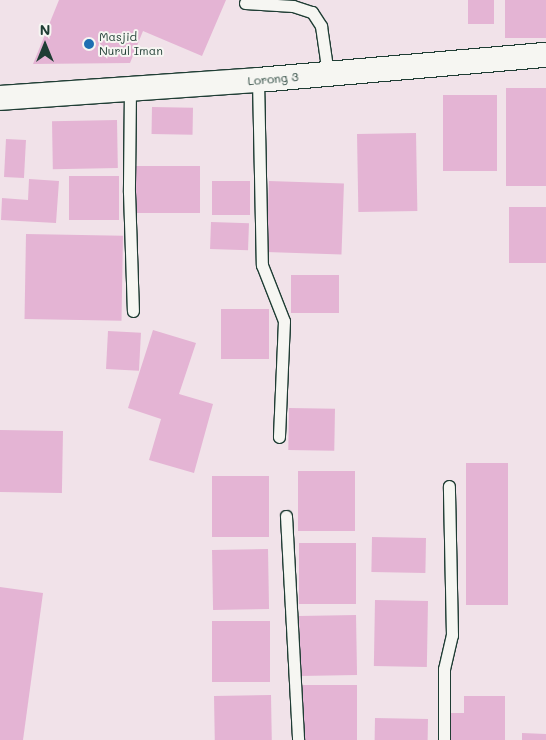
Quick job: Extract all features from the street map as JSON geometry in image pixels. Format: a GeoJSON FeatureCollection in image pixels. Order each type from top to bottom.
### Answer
{"type":"FeatureCollection","features":[{"type":"Feature","properties":{"kind":"street","name":"Lorong 3"},"geometry":{"type":"LineString","coordinates":[[0,98],[258,80],[546,55]]}},
{"type":"Feature","properties":{"kind":"lane"},"geometry":{"type":"LineString","coordinates":[[245,3],[293,6],[312,12],[321,26],[328,74]]}},
{"type":"Feature","properties":{"kind":"lane"},"geometry":{"type":"LineString","coordinates":[[258,80],[262,265],[284,321],[279,437]]}},
{"type":"Feature","properties":{"kind":"lane"},"geometry":{"type":"LineString","coordinates":[[130,88],[129,192],[133,311]]}},
{"type":"Feature","properties":{"kind":"lane"},"geometry":{"type":"LineString","coordinates":[[444,740],[444,669],[452,635],[449,486]]}},
{"type":"Feature","properties":{"kind":"lane"},"geometry":{"type":"LineString","coordinates":[[286,516],[298,740]]}},
{"type":"Feature","properties":{"kind":"building","name":"Masjid Nurul Iman"},"geometry":{"type":"Polygon","coordinates":[[[59,0],[226,0],[202,56],[143,31],[130,63],[33,64],[59,0]]]}},
{"type":"Feature","properties":{"kind":"building"},"geometry":{"type":"Polygon","coordinates":[[[468,0],[494,0],[494,24],[468,24],[468,0]]]}},
{"type":"Feature","properties":{"kind":"building"},"geometry":{"type":"Polygon","coordinates":[[[505,0],[546,0],[546,38],[505,38],[505,0]]]}},
{"type":"Feature","properties":{"kind":"building"},"geometry":{"type":"Polygon","coordinates":[[[506,88],[546,88],[546,186],[506,186],[506,88]]]}},
{"type":"Feature","properties":{"kind":"building"},"geometry":{"type":"Polygon","coordinates":[[[443,95],[497,95],[497,171],[443,171],[443,95]]]}},
{"type":"Feature","properties":{"kind":"building"},"geometry":{"type":"Polygon","coordinates":[[[152,107],[193,108],[193,135],[152,134],[152,107]]]}},
{"type":"Feature","properties":{"kind":"building"},"geometry":{"type":"Polygon","coordinates":[[[117,120],[118,168],[53,169],[52,121],[117,120]]]}},
{"type":"Feature","properties":{"kind":"building"},"geometry":{"type":"Polygon","coordinates":[[[416,133],[417,211],[358,212],[357,134],[416,133]]]}},
{"type":"Feature","properties":{"kind":"building"},"geometry":{"type":"Polygon","coordinates":[[[6,139],[26,140],[24,178],[4,177],[6,139]]]}},
{"type":"Feature","properties":{"kind":"building"},"geometry":{"type":"Polygon","coordinates":[[[136,166],[200,166],[200,213],[136,213],[136,166]]]}},
{"type":"Feature","properties":{"kind":"building"},"geometry":{"type":"Polygon","coordinates":[[[69,176],[119,176],[119,220],[69,220],[69,176]]]}},
{"type":"Feature","properties":{"kind":"building"},"geometry":{"type":"Polygon","coordinates":[[[29,179],[59,181],[56,223],[1,220],[2,198],[28,200],[29,179]]]}},
{"type":"Feature","properties":{"kind":"building"},"geometry":{"type":"Polygon","coordinates":[[[212,181],[250,181],[250,215],[212,215],[212,181]]]}},
{"type":"Feature","properties":{"kind":"building"},"geometry":{"type":"Polygon","coordinates":[[[269,181],[344,184],[341,255],[267,252],[269,181]]]}},
{"type":"Feature","properties":{"kind":"building"},"geometry":{"type":"Polygon","coordinates":[[[509,207],[546,207],[546,263],[509,263],[509,207]]]}},
{"type":"Feature","properties":{"kind":"building"},"geometry":{"type":"Polygon","coordinates":[[[211,222],[249,223],[248,250],[210,249],[211,222]]]}},
{"type":"Feature","properties":{"kind":"building"},"geometry":{"type":"Polygon","coordinates":[[[26,234],[123,236],[122,321],[25,319],[26,234]]]}},
{"type":"Feature","properties":{"kind":"building"},"geometry":{"type":"Polygon","coordinates":[[[291,275],[339,275],[339,313],[291,313],[291,275]]]}},
{"type":"Feature","properties":{"kind":"building"},"geometry":{"type":"Polygon","coordinates":[[[221,309],[269,309],[269,359],[221,359],[221,309]]]}},
{"type":"Feature","properties":{"kind":"building"},"geometry":{"type":"Polygon","coordinates":[[[153,330],[196,343],[179,394],[213,404],[194,473],[149,460],[161,419],[128,408],[153,330]]]}},
{"type":"Feature","properties":{"kind":"building"},"geometry":{"type":"Polygon","coordinates":[[[108,331],[141,333],[139,371],[106,369],[108,331]]]}},
{"type":"Feature","properties":{"kind":"building"},"geometry":{"type":"Polygon","coordinates":[[[289,408],[335,409],[334,451],[288,450],[289,408]]]}},
{"type":"Feature","properties":{"kind":"building"},"geometry":{"type":"Polygon","coordinates":[[[0,430],[63,431],[62,493],[0,492],[0,430]]]}},
{"type":"Feature","properties":{"kind":"building"},"geometry":{"type":"Polygon","coordinates":[[[466,463],[508,463],[508,605],[466,605],[466,463]]]}},
{"type":"Feature","properties":{"kind":"building"},"geometry":{"type":"Polygon","coordinates":[[[298,471],[355,471],[355,531],[298,531],[298,471]]]}},
{"type":"Feature","properties":{"kind":"building"},"geometry":{"type":"Polygon","coordinates":[[[212,476],[269,476],[269,537],[212,537],[212,476]]]}},
{"type":"Feature","properties":{"kind":"building"},"geometry":{"type":"Polygon","coordinates":[[[372,537],[426,538],[425,573],[371,572],[372,537]]]}},
{"type":"Feature","properties":{"kind":"building"},"geometry":{"type":"Polygon","coordinates":[[[299,543],[356,543],[356,604],[299,604],[299,543]]]}},
{"type":"Feature","properties":{"kind":"building"},"geometry":{"type":"Polygon","coordinates":[[[268,549],[269,609],[213,610],[212,550],[268,549]]]}},
{"type":"Feature","properties":{"kind":"building"},"geometry":{"type":"Polygon","coordinates":[[[0,587],[43,593],[23,740],[0,740],[0,587]]]}},
{"type":"Feature","properties":{"kind":"building"},"geometry":{"type":"Polygon","coordinates":[[[375,600],[428,601],[427,667],[374,666],[375,600]]]}},
{"type":"Feature","properties":{"kind":"building"},"geometry":{"type":"Polygon","coordinates":[[[356,615],[357,675],[300,676],[299,616],[356,615]]]}},
{"type":"Feature","properties":{"kind":"building"},"geometry":{"type":"Polygon","coordinates":[[[212,621],[270,621],[270,682],[212,682],[212,621]]]}},
{"type":"Feature","properties":{"kind":"building"},"geometry":{"type":"Polygon","coordinates":[[[299,685],[357,685],[357,740],[299,740],[299,685]]]}},
{"type":"Feature","properties":{"kind":"building"},"geometry":{"type":"Polygon","coordinates":[[[271,695],[272,740],[215,740],[214,696],[271,695]]]}},
{"type":"Feature","properties":{"kind":"building"},"geometry":{"type":"Polygon","coordinates":[[[464,696],[505,696],[505,740],[450,740],[450,713],[464,713],[464,696]]]}},
{"type":"Feature","properties":{"kind":"building"},"geometry":{"type":"Polygon","coordinates":[[[375,718],[428,719],[428,740],[375,740],[375,718]]]}},
{"type":"Feature","properties":{"kind":"building"},"geometry":{"type":"Polygon","coordinates":[[[522,733],[546,734],[546,740],[522,740],[522,733]]]}},
{"type":"Feature","properties":{"kind":"place","name":"Masjid Nurul Iman"},"geometry":{"type":"Point","coordinates":[89,44]}}]}
